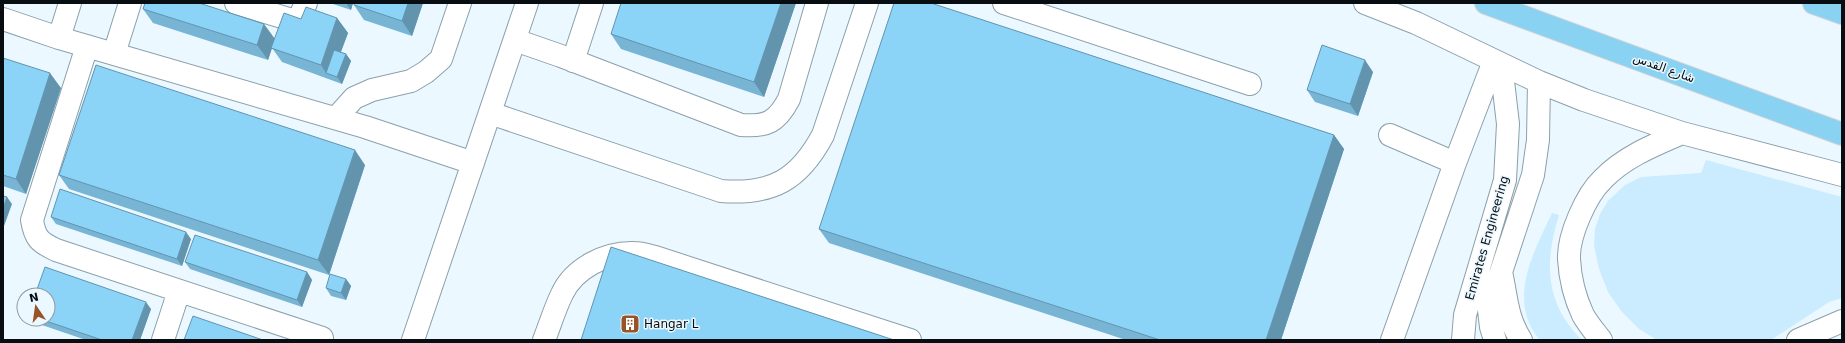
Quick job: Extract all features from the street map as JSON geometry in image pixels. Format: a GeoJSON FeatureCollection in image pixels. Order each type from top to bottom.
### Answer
{"type":"FeatureCollection","features":[{"type":"Feature","properties":{"kind":"main road","name":"شارع القدس"},"geometry":{"type":"LineString","coordinates":[[1486,3],[1842,134]]}},
{"type":"Feature","properties":{"kind":"main road"},"geometry":{"type":"LineString","coordinates":[[1814,3],[1842,13]]}},
{"type":"Feature","properties":{"kind":"street"},"geometry":{"type":"LineString","coordinates":[[59,38],[70,3]]}},
{"type":"Feature","properties":{"kind":"street"},"geometry":{"type":"LineString","coordinates":[[114,54],[130,3]]}},
{"type":"Feature","properties":{"kind":"street"},"geometry":{"type":"LineString","coordinates":[[236,3],[292,20],[300,16],[306,3]]}},
{"type":"Feature","properties":{"kind":"street"},"geometry":{"type":"LineString","coordinates":[[336,118],[354,98],[372,90],[411,81],[426,72],[441,59],[460,3]]}},
{"type":"Feature","properties":{"kind":"street"},"geometry":{"type":"LineString","coordinates":[[413,340],[527,3]]}},
{"type":"Feature","properties":{"kind":"street"},"geometry":{"type":"LineString","coordinates":[[573,61],[592,3]]}},
{"type":"Feature","properties":{"kind":"street"},"geometry":{"type":"LineString","coordinates":[[515,40],[741,125],[757,126],[771,122],[782,112],[789,99],[816,3]]}},
{"type":"Feature","properties":{"kind":"street"},"geometry":{"type":"LineString","coordinates":[[490,113],[721,191],[742,193],[763,190],[782,182],[799,170],[813,154],[823,135],[867,3]]}},
{"type":"Feature","properties":{"kind":"street"},"geometry":{"type":"LineString","coordinates":[[1004,3],[1250,84]]}},
{"type":"Feature","properties":{"kind":"street"},"geometry":{"type":"LineString","coordinates":[[1365,3],[1416,23],[1539,82],[1584,100],[1682,133],[1842,175]]}},
{"type":"Feature","properties":{"kind":"street"},"geometry":{"type":"LineString","coordinates":[[3,20],[59,38],[336,118],[473,163]]}},
{"type":"Feature","properties":{"kind":"street"},"geometry":{"type":"LineString","coordinates":[[87,46],[35,206],[32,220],[34,233],[43,244],[56,250],[322,338]]}},
{"type":"Feature","properties":{"kind":"street"},"geometry":{"type":"LineString","coordinates":[[1392,340],[1455,163],[1498,62]]}},
{"type":"Feature","properties":{"kind":"street","name":"Emirates Engineering"},"geometry":{"type":"LineString","coordinates":[[1462,340],[1465,315],[1505,180],[1508,124],[1498,62]]}},
{"type":"Feature","properties":{"kind":"street"},"geometry":{"type":"LineString","coordinates":[[1495,340],[1491,327],[1489,310],[1491,297],[1502,272],[1533,175],[1538,140],[1539,82]]}},
{"type":"Feature","properties":{"kind":"street"},"geometry":{"type":"LineString","coordinates":[[1601,340],[1584,316],[1574,291],[1569,258],[1574,230],[1587,198],[1603,178],[1626,161],[1646,149],[1682,133]]}},
{"type":"Feature","properties":{"kind":"street"},"geometry":{"type":"LineString","coordinates":[[1390,135],[1455,163]]}},
{"type":"Feature","properties":{"kind":"street"},"geometry":{"type":"LineString","coordinates":[[544,340],[562,292],[576,275],[592,262],[613,255],[634,253],[655,257],[910,340]]}},
{"type":"Feature","properties":{"kind":"street"},"geometry":{"type":"LineString","coordinates":[[1502,272],[1507,310],[1512,326],[1521,340]]}},
{"type":"Feature","properties":{"kind":"street"},"geometry":{"type":"LineString","coordinates":[[163,340],[179,291]]}},
{"type":"Feature","properties":{"kind":"street"},"geometry":{"type":"LineString","coordinates":[[1798,340],[1842,321]]}},
{"type":"Feature","properties":{"kind":"shaded area"},"geometry":{"type":"Polygon","coordinates":[[[1706,160],[1842,197],[1842,298],[1829,302],[1771,340],[1657,340],[1639,329],[1622,312],[1608,292],[1599,269],[1594,245],[1595,229],[1600,214],[1608,201],[1625,185],[1641,177],[1701,173],[1706,160]]]}},
{"type":"Feature","properties":{"kind":"shaded area"},"geometry":{"type":"Polygon","coordinates":[[[1552,213],[1559,215],[1551,250],[1551,282],[1561,312],[1582,340],[1540,340],[1530,325],[1525,309],[1524,293],[1526,276],[1531,260],[1552,213]]]}},
{"type":"Feature","properties":{"kind":"building"},"geometry":{"type":"Polygon","coordinates":[[[145,3],[199,3],[264,24],[257,45],[143,9],[145,3]]]}},
{"type":"Feature","properties":{"kind":"building"},"geometry":{"type":"Polygon","coordinates":[[[354,3],[408,3],[402,21],[354,5],[354,3]]]}},
{"type":"Feature","properties":{"kind":"building"},"geometry":{"type":"Polygon","coordinates":[[[621,3],[781,3],[754,82],[611,34],[621,3]]]}},
{"type":"Feature","properties":{"kind":"building"},"geometry":{"type":"Polygon","coordinates":[[[894,3],[931,3],[1334,135],[1266,340],[1160,340],[819,229],[894,3]]]}},
{"type":"Feature","properties":{"kind":"building"},"geometry":{"type":"Polygon","coordinates":[[[306,7],[337,18],[321,65],[271,48],[284,13],[301,19],[306,7]]]}},
{"type":"Feature","properties":{"kind":"building"},"geometry":{"type":"Polygon","coordinates":[[[1322,45],[1365,60],[1350,104],[1307,90],[1322,45]]]}},
{"type":"Feature","properties":{"kind":"building"},"geometry":{"type":"Polygon","coordinates":[[[334,50],[346,54],[337,77],[326,73],[334,50]]]}},
{"type":"Feature","properties":{"kind":"building"},"geometry":{"type":"Polygon","coordinates":[[[3,58],[50,73],[16,179],[3,175],[3,58]]]}},
{"type":"Feature","properties":{"kind":"building"},"geometry":{"type":"Polygon","coordinates":[[[96,65],[355,150],[318,260],[59,175],[96,65]]]}},
{"type":"Feature","properties":{"kind":"building"},"geometry":{"type":"Polygon","coordinates":[[[60,189],[186,232],[177,259],[51,217],[60,189]]]}},
{"type":"Feature","properties":{"kind":"building"},"geometry":{"type":"Polygon","coordinates":[[[3,196],[7,197],[3,208],[3,196]]]}},
{"type":"Feature","properties":{"kind":"building"},"geometry":{"type":"Polygon","coordinates":[[[195,235],[307,272],[297,300],[185,262],[195,235]]]}},
{"type":"Feature","properties":{"kind":"building"},"geometry":{"type":"Polygon","coordinates":[[[611,247],[894,340],[581,340],[611,247]]]}},
{"type":"Feature","properties":{"kind":"building"},"geometry":{"type":"Polygon","coordinates":[[[45,267],[146,302],[132,340],[102,340],[56,324],[56,287],[38,287],[45,267]]]}},
{"type":"Feature","properties":{"kind":"building"},"geometry":{"type":"Polygon","coordinates":[[[330,274],[346,279],[341,293],[326,288],[330,274]]]}},
{"type":"Feature","properties":{"kind":"building"},"geometry":{"type":"Polygon","coordinates":[[[193,316],[263,340],[184,340],[193,316]]]}},
{"type":"Feature","properties":{"kind":"place","name":"Hangar L"},"geometry":{"type":"Point","coordinates":[630,324]}}]}
